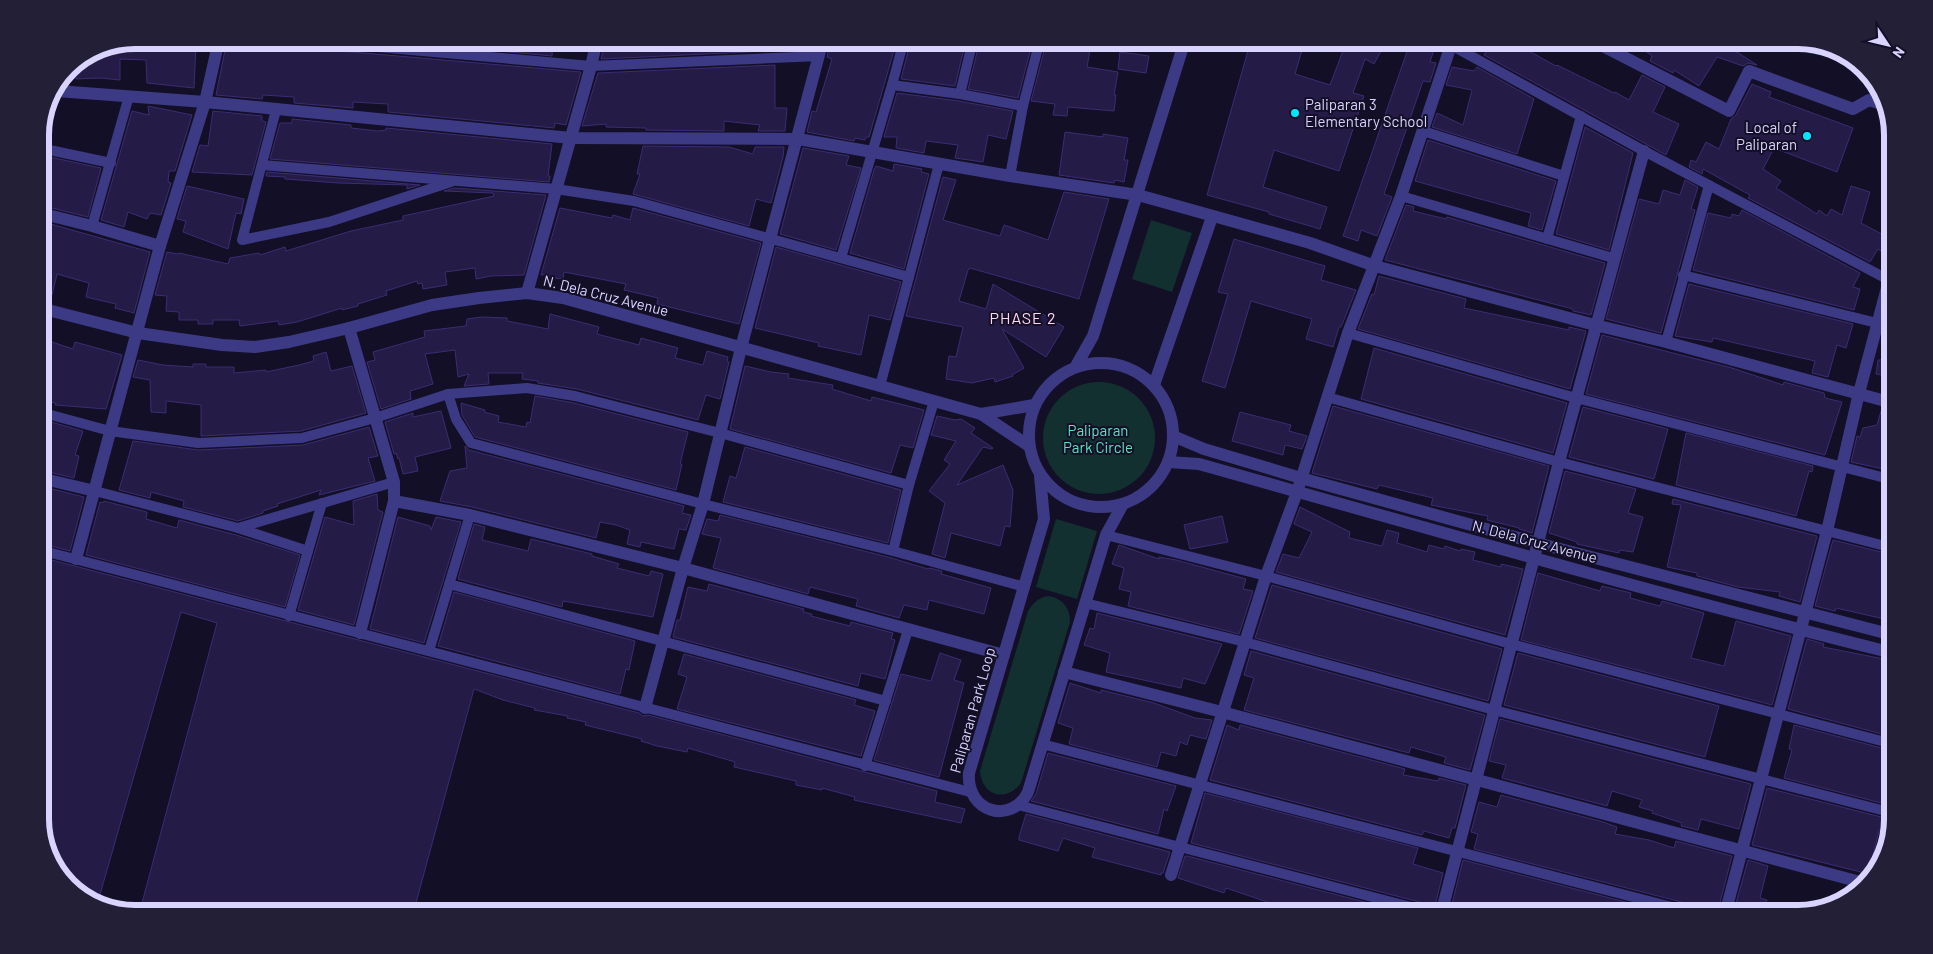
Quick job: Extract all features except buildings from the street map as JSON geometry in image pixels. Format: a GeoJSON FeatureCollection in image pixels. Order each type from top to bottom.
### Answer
{"type":"FeatureCollection","features":[{"type":"Feature","properties":{"kind":"street"},"geometry":{"type":"LineString","coordinates":[[76,560],[160,246],[205,102],[217,49]]}},
{"type":"Feature","properties":{"kind":"street"},"geometry":{"type":"LineString","coordinates":[[399,49],[591,66],[819,56]]}},
{"type":"Feature","properties":{"kind":"street"},"geometry":{"type":"LineString","coordinates":[[527,293],[595,49]]}},
{"type":"Feature","properties":{"kind":"street"},"geometry":{"type":"LineString","coordinates":[[646,708],[683,568],[703,504],[741,348],[821,49]]}},
{"type":"Feature","properties":{"kind":"street"},"geometry":{"type":"LineString","coordinates":[[841,258],[902,49]]}},
{"type":"Feature","properties":{"kind":"street"},"geometry":{"type":"LineString","coordinates":[[960,94],[971,49]]}},
{"type":"Feature","properties":{"kind":"street"},"geometry":{"type":"LineString","coordinates":[[1010,176],[1023,106],[1038,49]]}},
{"type":"Feature","properties":{"kind":"street"},"geometry":{"type":"LineString","coordinates":[[1076,366],[1093,336],[1182,49]]}},
{"type":"Feature","properties":{"kind":"street"},"geometry":{"type":"LineString","coordinates":[[1171,875],[1266,576],[1297,492],[1348,333],[1401,196],[1450,49]]}},
{"type":"Feature","properties":{"kind":"street"},"geometry":{"type":"LineString","coordinates":[[1457,49],[1644,151],[1884,277]]}},
{"type":"Feature","properties":{"kind":"street"},"geometry":{"type":"LineString","coordinates":[[1608,49],[1729,111],[1749,71],[1853,109],[1869,100],[1878,103]]}},
{"type":"Feature","properties":{"kind":"street"},"geometry":{"type":"LineString","coordinates":[[892,85],[960,94],[1023,106]]}},
{"type":"Feature","properties":{"kind":"street"},"geometry":{"type":"LineString","coordinates":[[61,91],[205,102],[571,138],[798,139],[1010,176],[1138,195],[1310,244],[1374,266],[1884,400]]}},
{"type":"Feature","properties":{"kind":"street"},"geometry":{"type":"LineString","coordinates":[[92,226],[129,96]]}},
{"type":"Feature","properties":{"kind":"street"},"geometry":{"type":"LineString","coordinates":[[276,110],[242,240],[329,222],[456,181]]}},
{"type":"Feature","properties":{"kind":"street"},"geometry":{"type":"LineString","coordinates":[[1547,239],[1581,116]]}},
{"type":"Feature","properties":{"kind":"street"},"geometry":{"type":"LineString","coordinates":[[1423,131],[1564,176]]}},
{"type":"Feature","properties":{"kind":"street"},"geometry":{"type":"LineString","coordinates":[[49,150],[111,163]]}},
{"type":"Feature","properties":{"kind":"street"},"geometry":{"type":"LineString","coordinates":[[1442,905],[1595,325],[1644,151]]}},
{"type":"Feature","properties":{"kind":"street"},"geometry":{"type":"LineString","coordinates":[[880,386],[938,164]]}},
{"type":"Feature","properties":{"kind":"street"},"geometry":{"type":"LineString","coordinates":[[262,165],[556,189],[634,201],[909,277]]}},
{"type":"Feature","properties":{"kind":"street"},"geometry":{"type":"LineString","coordinates":[[1666,342],[1710,185]]}},
{"type":"Feature","properties":{"kind":"street"},"geometry":{"type":"LineString","coordinates":[[1401,196],[1613,258]]}},
{"type":"Feature","properties":{"kind":"street"},"geometry":{"type":"LineString","coordinates":[[49,215],[160,246]]}},
{"type":"Feature","properties":{"kind":"street"},"geometry":{"type":"LineString","coordinates":[[1154,385],[1212,217]]}},
{"type":"Feature","properties":{"kind":"street"},"geometry":{"type":"LineString","coordinates":[[1683,276],[1884,324]]}},
{"type":"Feature","properties":{"kind":"street","name":"N. Dela Cruz Avenue"},"geometry":{"type":"LineString","coordinates":[[49,310],[138,333],[222,345],[255,346],[289,342],[432,305],[527,293],[563,298],[981,414],[1029,446]]}},
{"type":"Feature","properties":{"kind":"street"},"geometry":{"type":"LineString","coordinates":[[1727,905],[1827,531],[1859,393],[1884,299]]}},
{"type":"Feature","properties":{"kind":"street"},"geometry":{"type":"LineString","coordinates":[[349,328],[394,482],[394,501],[360,633]]}},
{"type":"Feature","properties":{"kind":"street"},"geometry":{"type":"LineString","coordinates":[[1348,333],[1576,398],[1884,478]]}},
{"type":"Feature","properties":{"kind":"street"},"geometry":{"type":"LineString","coordinates":[[1093,362],[1110,362],[1126,366],[1141,374],[1154,385],[1165,400],[1171,418],[1173,436],[1168,462],[1150,488],[1123,504],[1092,507],[1077,504],[1050,488],[1040,476],[1033,462],[1029,446],[1028,426],[1034,405],[1044,389],[1059,375],[1076,366],[1093,362]]}},
{"type":"Feature","properties":{"kind":"street"},"geometry":{"type":"LineString","coordinates":[[49,414],[110,431],[198,443],[302,438],[375,418],[448,394],[527,388],[575,396],[720,433],[909,486]]}},
{"type":"Feature","properties":{"kind":"street"},"geometry":{"type":"LineString","coordinates":[[448,394],[456,419],[471,443],[1025,586]]}},
{"type":"Feature","properties":{"kind":"street"},"geometry":{"type":"LineString","coordinates":[[1327,397],[1559,462],[1884,546]]}},
{"type":"Feature","properties":{"kind":"street"},"geometry":{"type":"LineString","coordinates":[[893,551],[909,486],[934,401]]}},
{"type":"Feature","properties":{"kind":"street","name":"N. Dela Cruz Avenue"},"geometry":{"type":"LineString","coordinates":[[981,414],[1034,405]]}},
{"type":"Feature","properties":{"kind":"street","name":"N. Dela Cruz Avenue"},"geometry":{"type":"LineString","coordinates":[[1173,436],[1204,449],[1301,478],[1538,543],[1884,633]]}},
{"type":"Feature","properties":{"kind":"street","name":"N. Dela Cruz Avenue"},"geometry":{"type":"LineString","coordinates":[[1168,462],[1199,464],[1534,558],[1884,651]]}},
{"type":"Feature","properties":{"kind":"street","name":"Paliparan Park Loop"},"geometry":{"type":"LineString","coordinates":[[1018,805],[1000,811],[991,810],[974,799],[970,792],[968,773],[1044,519],[1040,476]]}},
{"type":"Feature","properties":{"kind":"street"},"geometry":{"type":"LineString","coordinates":[[49,480],[238,528],[308,551]]}},
{"type":"Feature","properties":{"kind":"street"},"geometry":{"type":"LineString","coordinates":[[238,528],[394,482]]}},
{"type":"Feature","properties":{"kind":"street"},"geometry":{"type":"LineString","coordinates":[[394,501],[470,515],[683,568],[1004,655]]}},
{"type":"Feature","properties":{"kind":"street"},"geometry":{"type":"LineString","coordinates":[[289,616],[322,503]]}},
{"type":"Feature","properties":{"kind":"street"},"geometry":{"type":"LineString","coordinates":[[1123,504],[1106,535],[1028,792],[1018,805],[1404,905]]}},
{"type":"Feature","properties":{"kind":"street"},"geometry":{"type":"LineString","coordinates":[[429,651],[470,515]]}},
{"type":"Feature","properties":{"kind":"street"},"geometry":{"type":"LineString","coordinates":[[1106,535],[1884,741]]}},
{"type":"Feature","properties":{"kind":"street"},"geometry":{"type":"LineString","coordinates":[[49,552],[970,792]]}},
{"type":"Feature","properties":{"kind":"street"},"geometry":{"type":"LineString","coordinates":[[449,584],[664,640],[886,701]]}},
{"type":"Feature","properties":{"kind":"street"},"geometry":{"type":"LineString","coordinates":[[1086,603],[1245,642],[1494,710],[1884,811]]}},
{"type":"Feature","properties":{"kind":"street"},"geometry":{"type":"LineString","coordinates":[[865,766],[908,630]]}},
{"type":"Feature","properties":{"kind":"street"},"geometry":{"type":"LineString","coordinates":[[1064,672],[1222,712],[1858,881]]}},
{"type":"Feature","properties":{"kind":"street"},"geometry":{"type":"LineString","coordinates":[[1042,744],[1664,905]]}},
{"type":"Feature","properties":{"kind":"green space"},"geometry":{"type":"Polygon","coordinates":[[[1151,220],[1192,233],[1172,292],[1132,279],[1151,220]]]}},
{"type":"Feature","properties":{"kind":"green space","name":"Paliparan Park Circle"},"geometry":{"type":"Polygon","coordinates":[[[1099,382],[1110,383],[1120,387],[1138,399],[1150,417],[1154,427],[1154,449],[1150,459],[1138,477],[1120,489],[1110,493],[1099,494],[1088,493],[1078,489],[1060,477],[1048,459],[1044,449],[1043,438],[1044,427],[1048,417],[1060,399],[1078,387],[1088,383],[1099,382]]]}},
{"type":"Feature","properties":{"kind":"green space"},"geometry":{"type":"Polygon","coordinates":[[[1056,519],[1097,531],[1077,599],[1036,587],[1056,519]]]}},
{"type":"Feature","properties":{"kind":"green space"},"geometry":{"type":"Polygon","coordinates":[[[1048,596],[1058,599],[1065,604],[1069,612],[1070,622],[1021,783],[1009,793],[996,794],[985,786],[980,771],[1028,611],[1036,601],[1048,596]]]}},
{"type":"Feature","properties":{"kind":"waterway"},"geometry":{"type":"LineString","coordinates":[[1799,49],[1825,54]]}},
{"type":"Feature","properties":{"kind":"place","name":"Paliparan 3 Elementary School"},"geometry":{"type":"Point","coordinates":[1295,113]}},
{"type":"Feature","properties":{"kind":"place","name":"Local of Paliparan"},"geometry":{"type":"Point","coordinates":[1807,136]}},
{"type":"Feature","properties":{"kind":"district","name":"PHASE 2"},"geometry":{"type":"Point","coordinates":[1023,317]}}]}
